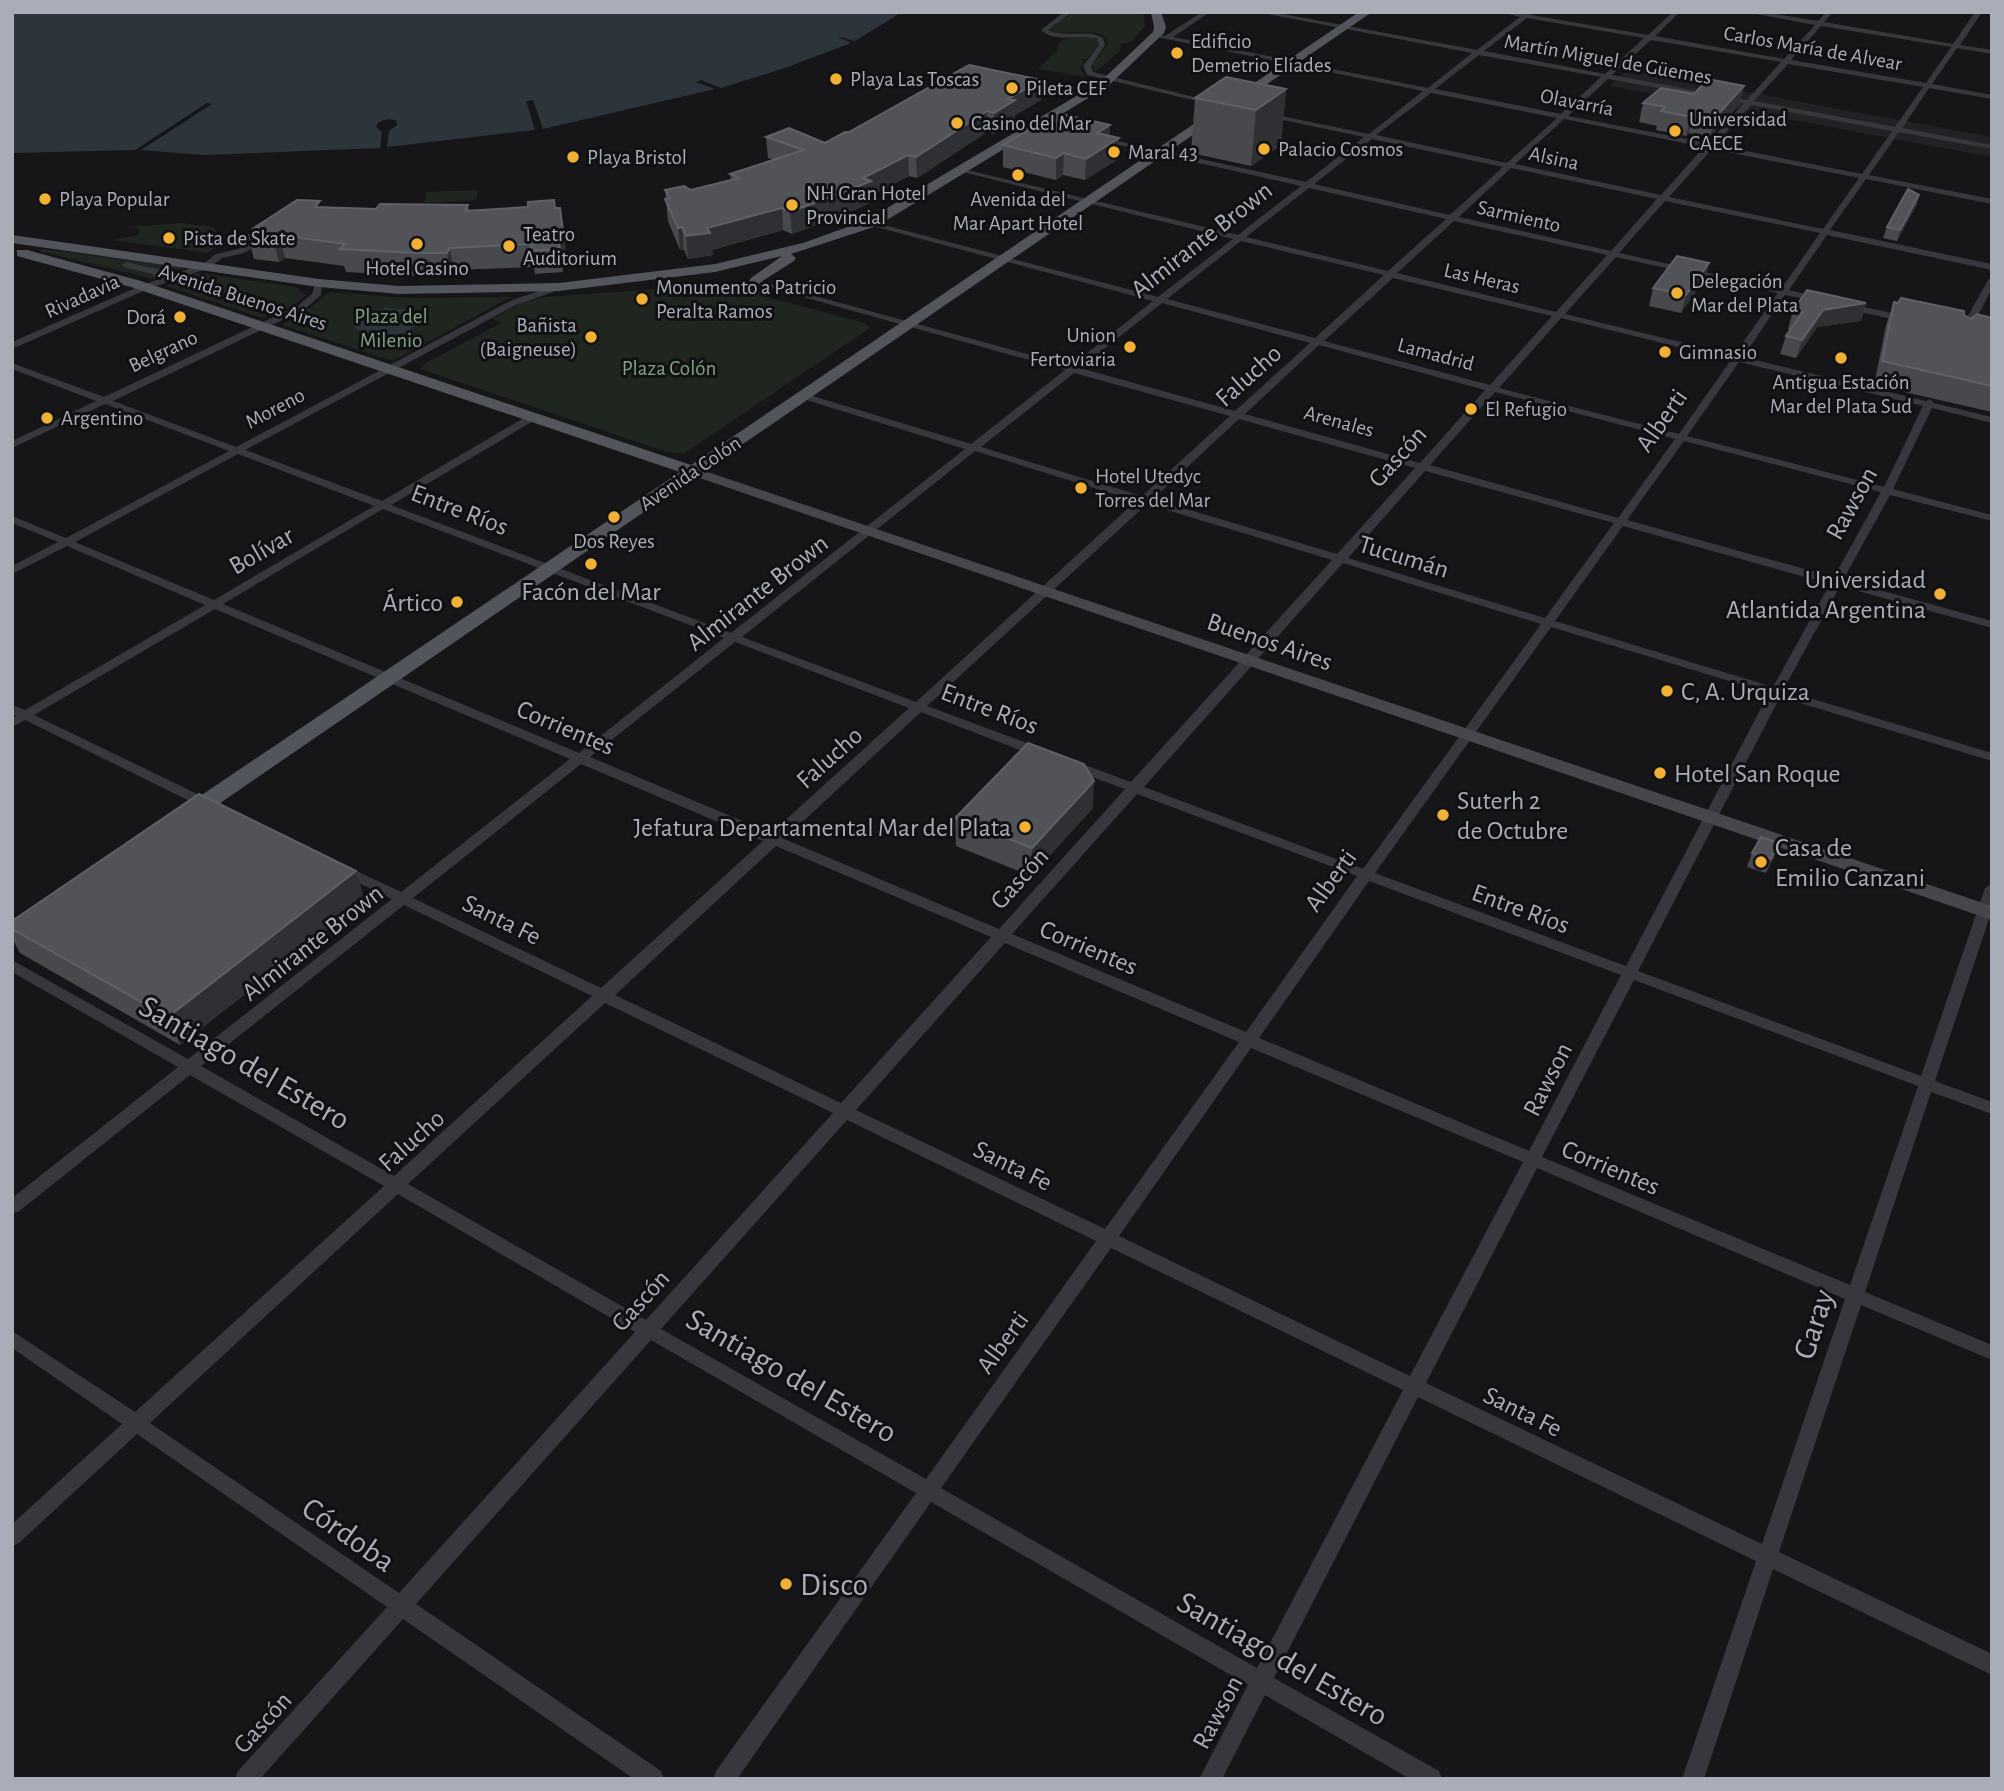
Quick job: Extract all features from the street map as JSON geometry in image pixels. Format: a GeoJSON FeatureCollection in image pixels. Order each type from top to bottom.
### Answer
{"type":"FeatureCollection","features":[{"type":"Feature","properties":{"kind":"main road"},"geometry":{"type":"LineString","coordinates":[[14,247],[212,259],[319,283],[420,290],[559,287],[702,271],[807,246],[872,223],[1045,126],[1109,80],[1161,37],[1156,12]]}},
{"type":"Feature","properties":{"kind":"main road","name":"Avenida Colón"},"geometry":{"type":"LineString","coordinates":[[171,826],[1161,152],[1235,108],[1292,63],[1367,12]]}},
{"type":"Feature","properties":{"kind":"main road"},"geometry":{"type":"LineString","coordinates":[[756,281],[807,246]]}},
{"type":"Feature","properties":{"kind":"main road","name":"Avenida Buenos Aires"},"geometry":{"type":"LineString","coordinates":[[14,247],[152,279],[262,326],[533,417]]}},
{"type":"Feature","properties":{"kind":"main road","name":"Buenos Aires"},"geometry":{"type":"LineString","coordinates":[[533,417],[692,471]]}},
{"type":"Feature","properties":{"kind":"street"},"geometry":{"type":"LineString","coordinates":[[1069,12],[1044,28],[1044,31],[1059,36],[1088,33],[1100,38],[1102,45],[1087,69],[1090,74],[1235,108]]}},
{"type":"Feature","properties":{"kind":"street"},"geometry":{"type":"LineString","coordinates":[[1161,37],[1207,12]]}},
{"type":"Feature","properties":{"kind":"street","name":"Martín Miguel de Güemes"},"geometry":{"type":"LineString","coordinates":[[1260,12],[1723,98]]}},
{"type":"Feature","properties":{"kind":"street","name":"Carlos María de Alvear"},"geometry":{"type":"LineString","coordinates":[[1504,12],[1528,14],[1648,38],[1992,97]]}},
{"type":"Feature","properties":{"kind":"street","name":"Falucho"},"geometry":{"type":"LineString","coordinates":[[12,1538],[1677,12]]}},
{"type":"Feature","properties":{"kind":"street"},"geometry":{"type":"LineString","coordinates":[[1749,12],[1992,52]]}},
{"type":"Feature","properties":{"kind":"street","name":"Gascón"},"geometry":{"type":"LineString","coordinates":[[246,1779],[1830,12]]}},
{"type":"Feature","properties":{"kind":"street","name":"Alberti"},"geometry":{"type":"LineString","coordinates":[[724,1779],[1365,876],[1681,438],[1979,12]]}},
{"type":"Feature","properties":{"kind":"street","name":"Almirante Brown"},"geometry":{"type":"LineString","coordinates":[[12,1207],[1160,300],[1528,14]]}},
{"type":"Feature","properties":{"kind":"street","name":"Olavarría"},"geometry":{"type":"LineString","coordinates":[[1161,37],[1992,202]]}},
{"type":"Feature","properties":{"kind":"street","name":"Martín Miguel de Güemes"},"geometry":{"type":"LineString","coordinates":[[1736,100],[1992,147]]}},
{"type":"Feature","properties":{"kind":"street","name":"Alsina"},"geometry":{"type":"LineString","coordinates":[[1254,112],[1992,267]]}},
{"type":"Feature","properties":{"kind":"street","name":"Sarmiento"},"geometry":{"type":"LineString","coordinates":[[1093,137],[1915,321]]}},
{"type":"Feature","properties":{"kind":"street","name":"Las Heras"},"geometry":{"type":"LineString","coordinates":[[963,171],[1992,420]]}},
{"type":"Feature","properties":{"kind":"street","name":"Lamadrid"},"geometry":{"type":"LineString","coordinates":[[872,223],[1493,389],[1992,517]]}},
{"type":"Feature","properties":{"kind":"street","name":"Rivadavia"},"geometry":{"type":"LineString","coordinates":[[12,346],[152,279],[241,251],[258,241]]}},
{"type":"Feature","properties":{"kind":"street"},"geometry":{"type":"LineString","coordinates":[[152,279],[181,267]]}},
{"type":"Feature","properties":{"kind":"street"},"geometry":{"type":"LineString","coordinates":[[1952,329],[1966,335],[1992,279]]}},
{"type":"Feature","properties":{"kind":"street","name":"Arenales"},"geometry":{"type":"LineString","coordinates":[[756,281],[1992,625]]}},
{"type":"Feature","properties":{"kind":"street","name":"Belgrano"},"geometry":{"type":"LineString","coordinates":[[12,445],[309,302],[319,290],[319,283]]}},
{"type":"Feature","properties":{"kind":"street","name":"Moreno"},"geometry":{"type":"LineString","coordinates":[[12,571],[513,303],[559,287]]}},
{"type":"Feature","properties":{"kind":"street","name":"Entre Ríos"},"geometry":{"type":"LineString","coordinates":[[12,366],[1365,876],[1992,1108]]}},
{"type":"Feature","properties":{"kind":"street","name":"Tucumán"},"geometry":{"type":"LineString","coordinates":[[803,396],[1992,757]]}},
{"type":"Feature","properties":{"kind":"street","name":"Rawson"},"geometry":{"type":"LineString","coordinates":[[1210,1779],[1776,692],[1887,491],[1929,404]]}},
{"type":"Feature","properties":{"kind":"street","name":"Bolívar"},"geometry":{"type":"LineString","coordinates":[[17,716],[213,605],[533,417]]}},
{"type":"Feature","properties":{"kind":"street","name":"Buenos Aires"},"geometry":{"type":"LineString","coordinates":[[692,471],[1988,911]]}},
{"type":"Feature","properties":{"kind":"street","name":"Corrientes"},"geometry":{"type":"LineString","coordinates":[[12,519],[1992,1353]]}},
{"type":"Feature","properties":{"kind":"street"},"geometry":{"type":"LineString","coordinates":[[17,716],[230,815]]}},
{"type":"Feature","properties":{"kind":"street","name":"Santa Fe"},"geometry":{"type":"LineString","coordinates":[[329,863],[1992,1665]]}},
{"type":"Feature","properties":{"kind":"street","name":"Garay"},"geometry":{"type":"LineString","coordinates":[[1693,1779],[1925,1083],[1988,911],[1992,888]]}},
{"type":"Feature","properties":{"kind":"street","name":"Santiago del Estero"},"geometry":{"type":"LineString","coordinates":[[12,965],[1430,1779]]}},
{"type":"Feature","properties":{"kind":"street","name":"Córdoba"},"geometry":{"type":"LineString","coordinates":[[12,1338],[653,1779]]}},
{"type":"Feature","properties":{"kind":"shaded area"},"geometry":{"type":"Polygon","coordinates":[[[12,12],[902,12],[855,41],[836,36],[851,43],[785,68],[721,88],[701,80],[696,82],[715,89],[543,129],[533,100],[526,101],[535,130],[387,147],[389,131],[397,125],[396,120],[387,120],[379,122],[376,127],[382,132],[380,148],[205,155],[141,150],[212,104],[207,103],[135,150],[12,153],[12,12]]]}},
{"type":"Feature","properties":{"kind":"shaded area"},"geometry":{"type":"Polygon","coordinates":[[[1627,70],[1992,137],[1992,157],[1610,86],[1627,70]]]}},
{"type":"Feature","properties":{"kind":"shaded area"},"geometry":{"type":"Polygon","coordinates":[[[385,308],[406,310],[417,316],[417,322],[405,332],[388,336],[370,335],[355,328],[354,321],[365,313],[385,308]]]}},
{"type":"Feature","properties":{"kind":"green space"},"geometry":{"type":"Polygon","coordinates":[[[1073,12],[1143,12],[1145,26],[1131,42],[1120,44],[1118,50],[1121,50],[1095,72],[1092,65],[1108,44],[1107,38],[1093,33],[1048,30],[1073,12]]]}},
{"type":"Feature","properties":{"kind":"green space"},"geometry":{"type":"Polygon","coordinates":[[[1073,36],[1092,37],[1098,41],[1097,47],[1087,59],[1080,59],[1084,60],[1080,69],[1086,77],[1038,69],[1057,51],[1059,42],[1073,36]]]}},
{"type":"Feature","properties":{"kind":"green space"},"geometry":{"type":"Polygon","coordinates":[[[478,190],[476,200],[424,203],[427,192],[478,190]]]}},
{"type":"Feature","properties":{"kind":"green space","name":"Pista de Skate"},"geometry":{"type":"Polygon","coordinates":[[[182,223],[211,227],[224,237],[222,247],[208,253],[112,240],[138,235],[140,229],[131,227],[182,223]]]}},
{"type":"Feature","properties":{"kind":"green space"},"geometry":{"type":"Polygon","coordinates":[[[43,249],[184,268],[153,279],[39,251],[43,249]]]}},
{"type":"Feature","properties":{"kind":"green space"},"geometry":{"type":"Polygon","coordinates":[[[200,273],[296,287],[306,295],[293,306],[262,318],[166,286],[189,274],[200,273]]]}},
{"type":"Feature","properties":{"kind":"green space","name":"Plaza Colón"},"geometry":{"type":"Polygon","coordinates":[[[743,283],[767,289],[759,295],[865,323],[870,328],[683,454],[667,452],[420,369],[426,363],[501,323],[492,319],[524,302],[546,297],[743,283]]]}},
{"type":"Feature","properties":{"kind":"green space","name":"Plaza del Milenio"},"geometry":{"type":"Polygon","coordinates":[[[329,292],[411,298],[511,297],[393,361],[282,325],[329,292]]]}},
{"type":"Feature","properties":{"kind":"building"},"geometry":{"type":"Polygon","coordinates":[[[969,65],[1041,80],[1008,99],[1015,100],[994,113],[987,111],[916,157],[908,155],[863,178],[871,181],[849,190],[790,212],[782,208],[707,228],[710,233],[686,236],[682,227],[678,228],[665,199],[670,198],[665,190],[684,186],[691,190],[739,178],[730,174],[804,150],[766,137],[789,128],[825,143],[969,65]]]}},
{"type":"Feature","properties":{"kind":"building"},"geometry":{"type":"Polygon","coordinates":[[[1226,77],[1286,89],[1256,110],[1195,98],[1226,77]]]}},
{"type":"Feature","properties":{"kind":"building"},"geometry":{"type":"Polygon","coordinates":[[[1708,79],[1744,86],[1715,118],[1661,111],[1665,107],[1643,103],[1661,88],[1694,94],[1708,79]]]}},
{"type":"Feature","properties":{"kind":"building"},"geometry":{"type":"Polygon","coordinates":[[[1057,113],[1110,125],[1097,133],[1119,138],[1086,159],[1064,153],[1056,158],[1003,145],[1057,113]]]}},
{"type":"Feature","properties":{"kind":"building"},"geometry":{"type":"Polygon","coordinates":[[[1908,189],[1919,195],[1900,230],[1887,227],[1908,189]]]}},
{"type":"Feature","properties":{"kind":"building"},"geometry":{"type":"Polygon","coordinates":[[[297,200],[320,201],[315,207],[376,209],[380,204],[468,205],[465,211],[528,207],[528,202],[554,200],[555,208],[560,208],[564,239],[558,240],[560,249],[531,251],[531,244],[450,248],[447,253],[416,253],[340,249],[345,244],[279,235],[273,239],[248,236],[258,228],[254,228],[297,200]]]}},
{"type":"Feature","properties":{"kind":"building"},"geometry":{"type":"Polygon","coordinates":[[[1677,256],[1709,263],[1686,295],[1653,288],[1677,256]]]}},
{"type":"Feature","properties":{"kind":"building"},"geometry":{"type":"Polygon","coordinates":[[[1807,290],[1866,303],[1823,310],[1802,340],[1786,336],[1802,313],[1793,311],[1807,290]]]}},
{"type":"Feature","properties":{"kind":"building"},"geometry":{"type":"Polygon","coordinates":[[[1901,298],[1964,311],[1964,315],[1971,319],[1977,314],[1992,318],[1992,386],[1882,361],[1894,302],[1898,303],[1901,298]]]}},
{"type":"Feature","properties":{"kind":"building"},"geometry":{"type":"Polygon","coordinates":[[[1028,743],[1084,764],[1094,781],[1032,848],[955,818],[1028,743]]]}},
{"type":"Feature","properties":{"kind":"building"},"geometry":{"type":"Polygon","coordinates":[[[199,794],[356,871],[168,1017],[12,929],[12,921],[199,794]]]}},
{"type":"Feature","properties":{"kind":"building"},"geometry":{"type":"Polygon","coordinates":[[[1761,837],[1779,843],[1771,859],[1752,853],[1761,837]]]}},
{"type":"Feature","properties":{"kind":"place","name":"Edificio Demetrio Elíades"},"geometry":{"type":"Point","coordinates":[1177,53]}},
{"type":"Feature","properties":{"kind":"place","name":"Playa Las Toscas"},"geometry":{"type":"Point","coordinates":[836,79]}},
{"type":"Feature","properties":{"kind":"place","name":"Pileta CEF"},"geometry":{"type":"Point","coordinates":[1012,88]}},
{"type":"Feature","properties":{"kind":"place","name":"Casino del Mar"},"geometry":{"type":"Point","coordinates":[957,123]}},
{"type":"Feature","properties":{"kind":"place","name":"Universidad CAECE"},"geometry":{"type":"Point","coordinates":[1675,131]}},
{"type":"Feature","properties":{"kind":"place","name":"Palacio Cosmos"},"geometry":{"type":"Point","coordinates":[1264,149]}},
{"type":"Feature","properties":{"kind":"place","name":"Maral 43"},"geometry":{"type":"Point","coordinates":[1114,152]}},
{"type":"Feature","properties":{"kind":"place","name":"Playa Bristol"},"geometry":{"type":"Point","coordinates":[573,157]}},
{"type":"Feature","properties":{"kind":"place","name":"Avenida del Mar Apart Hotel"},"geometry":{"type":"Point","coordinates":[1018,175]}},
{"type":"Feature","properties":{"kind":"place","name":"Playa Popular"},"geometry":{"type":"Point","coordinates":[45,199]}},
{"type":"Feature","properties":{"kind":"place","name":"NH Gran Hotel Provincial"},"geometry":{"type":"Point","coordinates":[792,205]}},
{"type":"Feature","properties":{"kind":"place","name":"Pista de Skate"},"geometry":{"type":"Point","coordinates":[169,238]}},
{"type":"Feature","properties":{"kind":"place","name":"Hotel Casino"},"geometry":{"type":"Point","coordinates":[417,244]}},
{"type":"Feature","properties":{"kind":"place","name":"Teatro Auditorium"},"geometry":{"type":"Point","coordinates":[509,246]}},
{"type":"Feature","properties":{"kind":"place","name":"Delegación Mar del Plata"},"geometry":{"type":"Point","coordinates":[1677,293]}},
{"type":"Feature","properties":{"kind":"place","name":"Monumento a Patricio Peralta Ramos"},"geometry":{"type":"Point","coordinates":[642,299]}},
{"type":"Feature","properties":{"kind":"place","name":"Dorá"},"geometry":{"type":"Point","coordinates":[180,317]}},
{"type":"Feature","properties":{"kind":"place","name":"Bañista (Baigneuse)"},"geometry":{"type":"Point","coordinates":[591,337]}},
{"type":"Feature","properties":{"kind":"place","name":"Union Fertoviaria"},"geometry":{"type":"Point","coordinates":[1130,347]}},
{"type":"Feature","properties":{"kind":"place","name":"Gimnasio"},"geometry":{"type":"Point","coordinates":[1665,352]}},
{"type":"Feature","properties":{"kind":"place","name":"Antigua Estación Mar del Plata Sud"},"geometry":{"type":"Point","coordinates":[1841,358]}},
{"type":"Feature","properties":{"kind":"place","name":"El Refugio"},"geometry":{"type":"Point","coordinates":[1471,409]}},
{"type":"Feature","properties":{"kind":"place","name":"Argentino"},"geometry":{"type":"Point","coordinates":[47,418]}},
{"type":"Feature","properties":{"kind":"place","name":"Hotel Utedyc Torres del Mar"},"geometry":{"type":"Point","coordinates":[1081,488]}},
{"type":"Feature","properties":{"kind":"place","name":"Dos Reyes"},"geometry":{"type":"Point","coordinates":[614,517]}},
{"type":"Feature","properties":{"kind":"place","name":"Facón del Mar"},"geometry":{"type":"Point","coordinates":[591,564]}},
{"type":"Feature","properties":{"kind":"place","name":"Universidad Atlantida Argentina"},"geometry":{"type":"Point","coordinates":[1940,594]}},
{"type":"Feature","properties":{"kind":"place","name":"Ártico"},"geometry":{"type":"Point","coordinates":[457,602]}},
{"type":"Feature","properties":{"kind":"place","name":"C, A. Urquiza"},"geometry":{"type":"Point","coordinates":[1667,691]}},
{"type":"Feature","properties":{"kind":"place","name":"Hotel San Roque"},"geometry":{"type":"Point","coordinates":[1660,773]}},
{"type":"Feature","properties":{"kind":"place","name":"Suterh 2 de Octubre"},"geometry":{"type":"Point","coordinates":[1443,815]}},
{"type":"Feature","properties":{"kind":"place","name":"Jefatura Departamental Mar del Plata"},"geometry":{"type":"Point","coordinates":[1025,827]}},
{"type":"Feature","properties":{"kind":"place","name":"Casa de Emilio Canzani"},"geometry":{"type":"Point","coordinates":[1761,862]}},
{"type":"Feature","properties":{"kind":"place","name":"Disco"},"geometry":{"type":"Point","coordinates":[786,1584]}}]}
